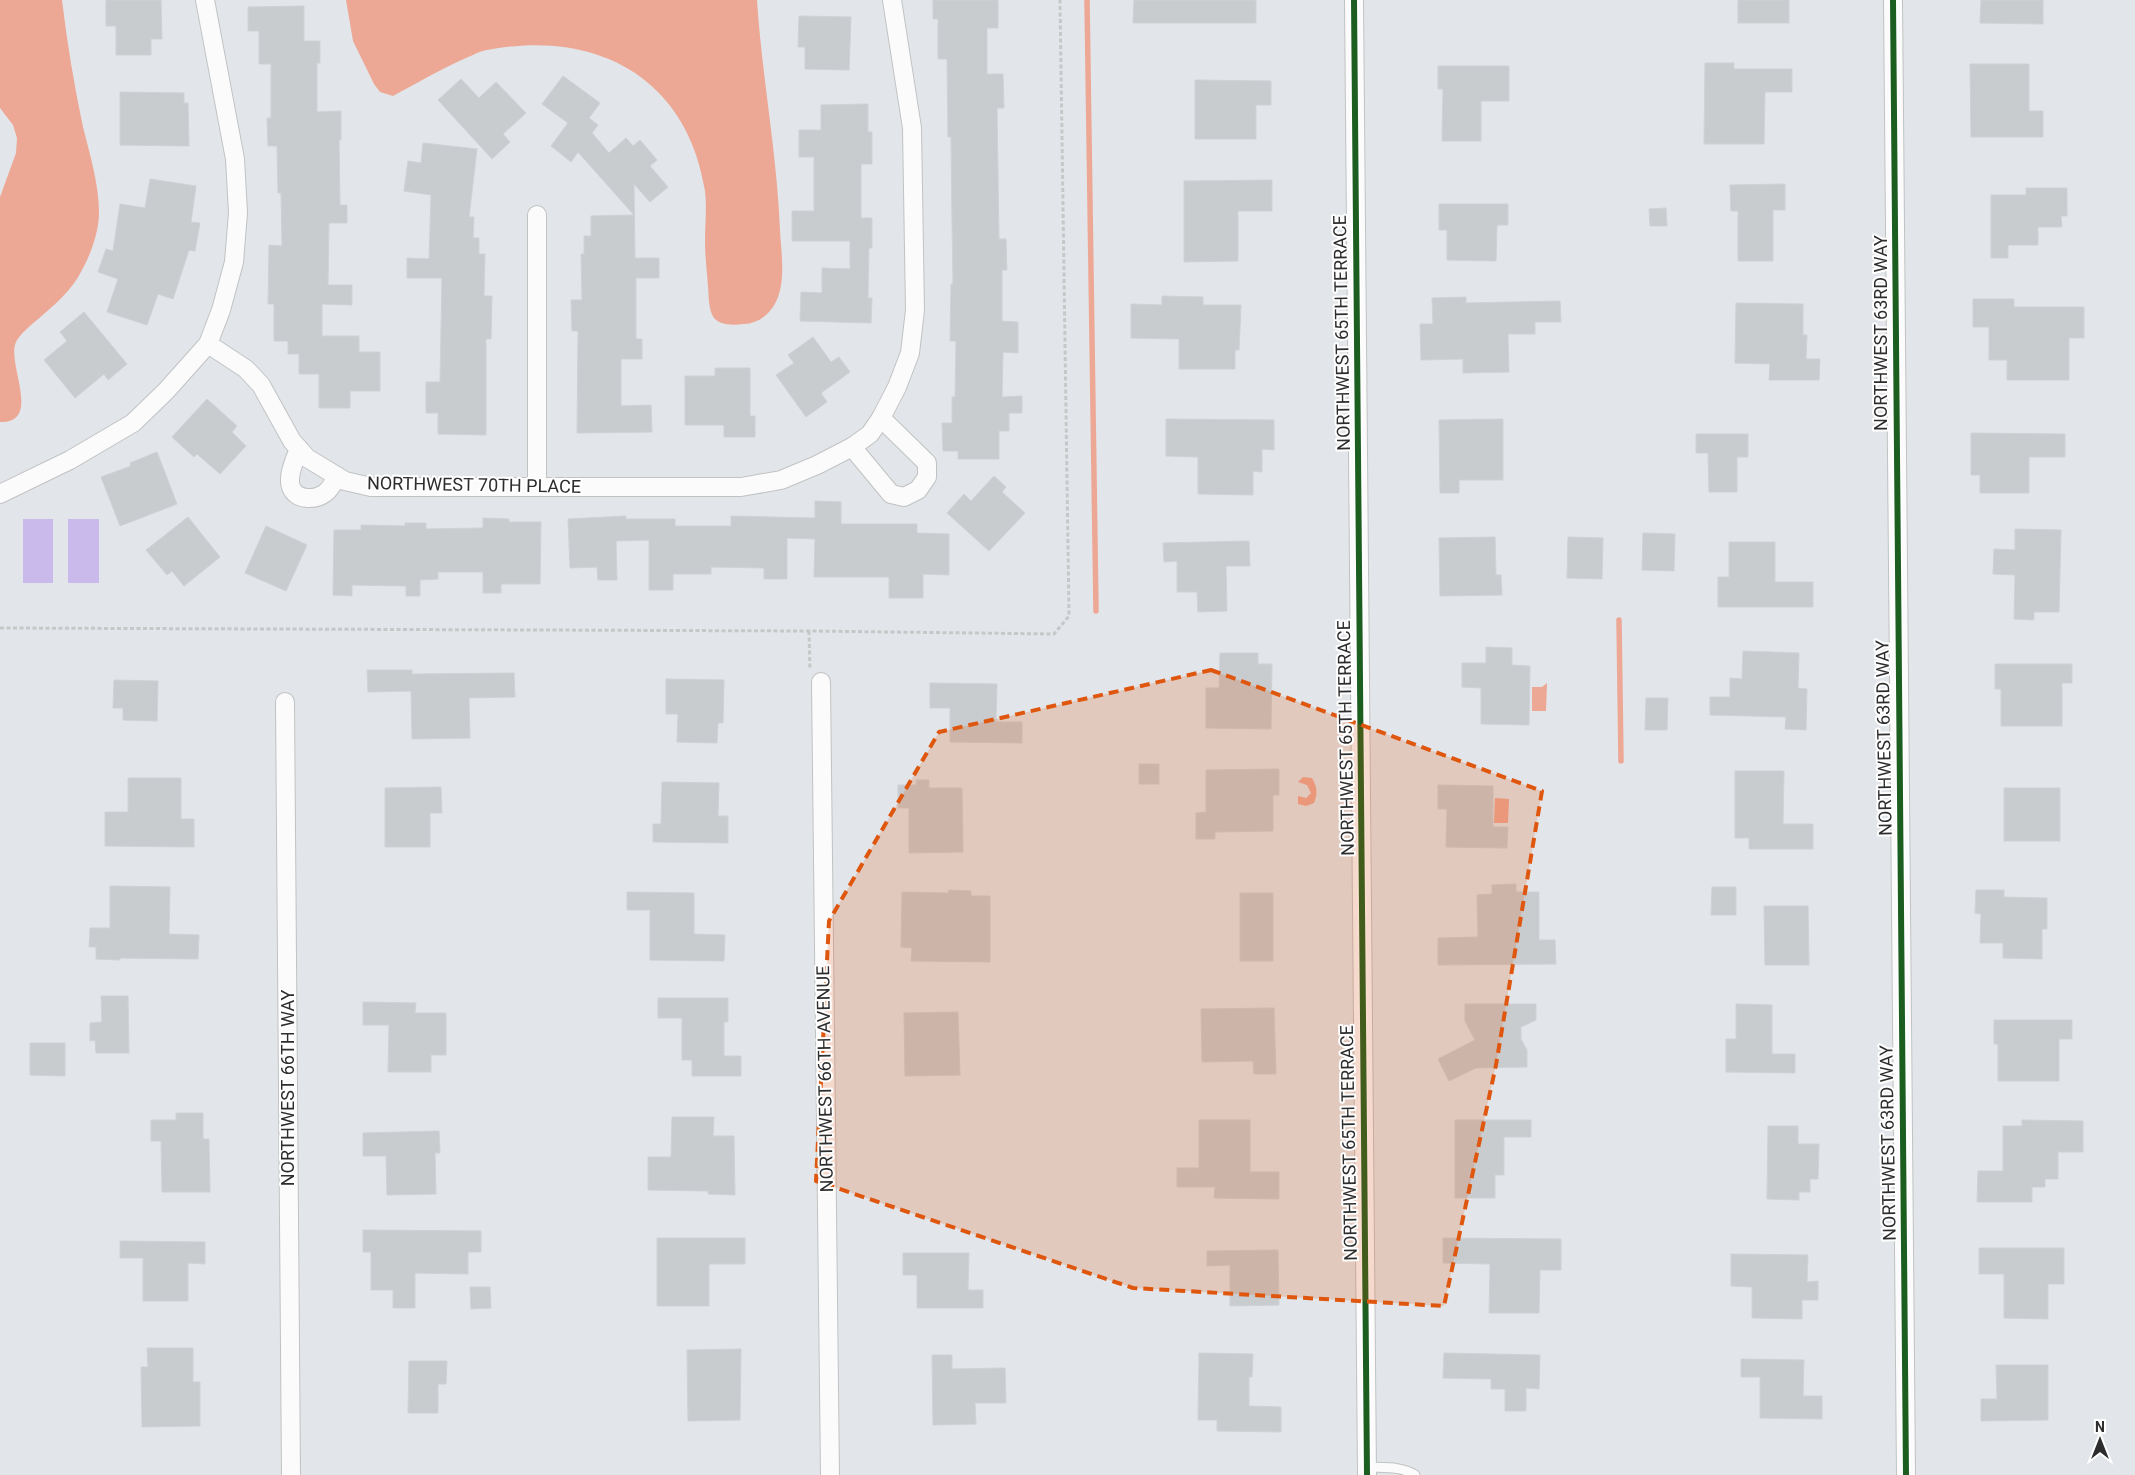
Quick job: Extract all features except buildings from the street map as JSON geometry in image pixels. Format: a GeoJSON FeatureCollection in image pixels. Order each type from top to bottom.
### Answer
{"type":"FeatureCollection","features":[{"type":"Feature","properties":{"kind":"street"},"geometry":{"type":"LineString","coordinates":[[0,494],[70,460],[133,423],[166,391],[208,344],[221,310],[234,262],[238,213],[235,159],[205,0]]}},
{"type":"Feature","properties":{"kind":"street","name":"NORTHWEST 70TH PLACE"},"geometry":{"type":"LineString","coordinates":[[208,344],[246,369],[261,386],[292,441],[307,458],[345,481],[371,487],[741,487],[781,480],[816,466],[852,447],[870,434],[881,418],[897,387],[910,353],[915,310],[912,128],[892,0]]}},
{"type":"Feature","properties":{"kind":"street","name":"NORTHWEST 65TH TERRACE"},"geometry":{"type":"LineString","coordinates":[[1354,0],[1367,1471]]}},
{"type":"Feature","properties":{"kind":"street","name":"NORTHWEST 63RD WAY"},"geometry":{"type":"LineString","coordinates":[[1893,0],[1906,1475]]}},
{"type":"Feature","properties":{"kind":"street"},"geometry":{"type":"LineString","coordinates":[[537,214],[537,487]]}},
{"type":"Feature","properties":{"kind":"street"},"geometry":{"type":"LineString","coordinates":[[852,447],[891,494],[904,497],[918,490],[927,477],[927,462],[881,418]]}},
{"type":"Feature","properties":{"kind":"street"},"geometry":{"type":"LineString","coordinates":[[299,449],[290,479],[291,487],[295,493],[302,497],[318,497],[326,492],[337,476]]}},
{"type":"Feature","properties":{"kind":"street","name":"NORTHWEST 66TH AVENUE"},"geometry":{"type":"LineString","coordinates":[[820,682],[830,1475]]}},
{"type":"Feature","properties":{"kind":"street","name":"NORTHWEST 66TH WAY"},"geometry":{"type":"LineString","coordinates":[[285,702],[291,1475]]}},
{"type":"Feature","properties":{"kind":"lane"},"geometry":{"type":"LineString","coordinates":[[1367,1471],[1391,1468],[1415,1475]]}},
{"type":"Feature","properties":{"kind":"path"},"geometry":{"type":"LineString","coordinates":[[0,628],[809,630],[1054,634],[1069,616],[1060,0]]}},
{"type":"Feature","properties":{"kind":"path"},"geometry":{"type":"LineString","coordinates":[[809,630],[811,674],[820,682]]}},
{"type":"Feature","properties":{"kind":"highlighted area"},"geometry":{"type":"Polygon","coordinates":[[[1211,670],[1542,791],[1496,1065],[1444,1306],[1133,1288],[816,1181],[829,921],[939,732],[1211,670]]]}},
{"type":"Feature","properties":{"kind":"shaded area"},"geometry":{"type":"Polygon","coordinates":[[[0,0],[62,0],[68,48],[83,127],[96,180],[99,213],[94,242],[78,278],[62,297],[25,330],[16,342],[14,352],[21,403],[19,413],[13,420],[0,422],[0,197],[16,153],[17,138],[13,125],[0,108],[0,0]]]}},
{"type":"Feature","properties":{"kind":"shaded area"},"geometry":{"type":"Polygon","coordinates":[[[346,0],[757,0],[776,172],[782,262],[781,287],[774,306],[761,319],[750,323],[724,324],[714,318],[709,302],[705,241],[705,191],[695,151],[679,118],[657,91],[630,70],[599,55],[565,47],[527,45],[479,52],[393,96],[380,92],[374,84],[353,41],[346,0]]]}},
{"type":"Feature","properties":{"kind":"shaded area"},"geometry":{"type":"Polygon","coordinates":[[[23,519],[53,519],[53,583],[23,583],[23,519]]]}},
{"type":"Feature","properties":{"kind":"shaded area"},"geometry":{"type":"Polygon","coordinates":[[[68,519],[99,519],[99,583],[68,583],[68,519]]]}},
{"type":"Feature","properties":{"kind":"shaded area"},"geometry":{"type":"Polygon","coordinates":[[[1547,683],[1546,711],[1532,711],[1532,687],[1542,687],[1547,683]]]}},
{"type":"Feature","properties":{"kind":"shaded area"},"geometry":{"type":"Polygon","coordinates":[[[1303,777],[1312,778],[1316,790],[1314,803],[1306,806],[1298,804],[1298,796],[1306,798],[1311,793],[1307,785],[1298,782],[1303,777]]]}},
{"type":"Feature","properties":{"kind":"shaded area"},"geometry":{"type":"Polygon","coordinates":[[[1495,798],[1509,799],[1508,823],[1494,823],[1495,798]]]}},
{"type":"Feature","properties":{"kind":"waterway"},"geometry":{"type":"LineString","coordinates":[[1087,0],[1096,611]]}},
{"type":"Feature","properties":{"kind":"waterway"},"geometry":{"type":"LineString","coordinates":[[1619,620],[1621,761]]}},
{"type":"Feature","properties":{"kind":"cycle path"},"geometry":{"type":"LineString","coordinates":[[1354,0],[1367,1475]]}},
{"type":"Feature","properties":{"kind":"cycle path"},"geometry":{"type":"LineString","coordinates":[[1893,0],[1906,1475]]}}]}
